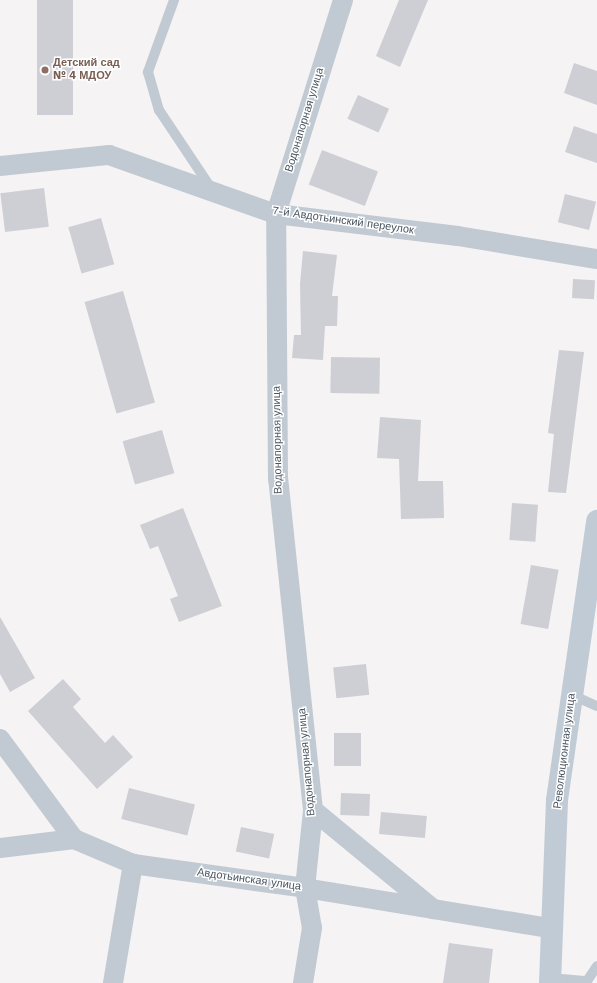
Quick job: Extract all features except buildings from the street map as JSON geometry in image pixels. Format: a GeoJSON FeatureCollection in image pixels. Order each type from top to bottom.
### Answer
{"type":"FeatureCollection","features":[{"type":"Feature","properties":{"kind":"main road","name":"Революционная улица"},"geometry":{"type":"LineString","coordinates":[[550,981],[550,928],[557,800],[597,521]]}},
{"type":"Feature","properties":{"kind":"street","name":"Водонапорная улица"},"geometry":{"type":"LineString","coordinates":[[303,983],[312,928],[305,888],[313,810],[278,479],[276,214],[343,0]]}},
{"type":"Feature","properties":{"kind":"street","name":"7-й Авдотьинский переулок"},"geometry":{"type":"LineString","coordinates":[[0,166],[109,155],[276,214],[458,236],[597,259]]}},
{"type":"Feature","properties":{"kind":"street"},"geometry":{"type":"LineString","coordinates":[[0,739],[74,839],[0,848]]}},
{"type":"Feature","properties":{"kind":"street"},"geometry":{"type":"LineString","coordinates":[[313,810],[433,909]]}},
{"type":"Feature","properties":{"kind":"street","name":"Авдотьинская улица"},"geometry":{"type":"LineString","coordinates":[[74,839],[133,864],[305,888],[550,928]]}},
{"type":"Feature","properties":{"kind":"street"},"geometry":{"type":"LineString","coordinates":[[113,983],[133,864]]}},
{"type":"Feature","properties":{"kind":"lane"},"geometry":{"type":"LineString","coordinates":[[174,0],[148,72],[159,110],[214,193]]}},
{"type":"Feature","properties":{"kind":"lane"},"geometry":{"type":"LineString","coordinates":[[572,695],[597,706]]}},
{"type":"Feature","properties":{"kind":"lane"},"geometry":{"type":"LineString","coordinates":[[550,981],[587,981],[597,966]]}},
{"type":"Feature","properties":{"kind":"place","name":"Детский сад № 4 МДОУ"},"geometry":{"type":"Point","coordinates":[45,70]}}]}
